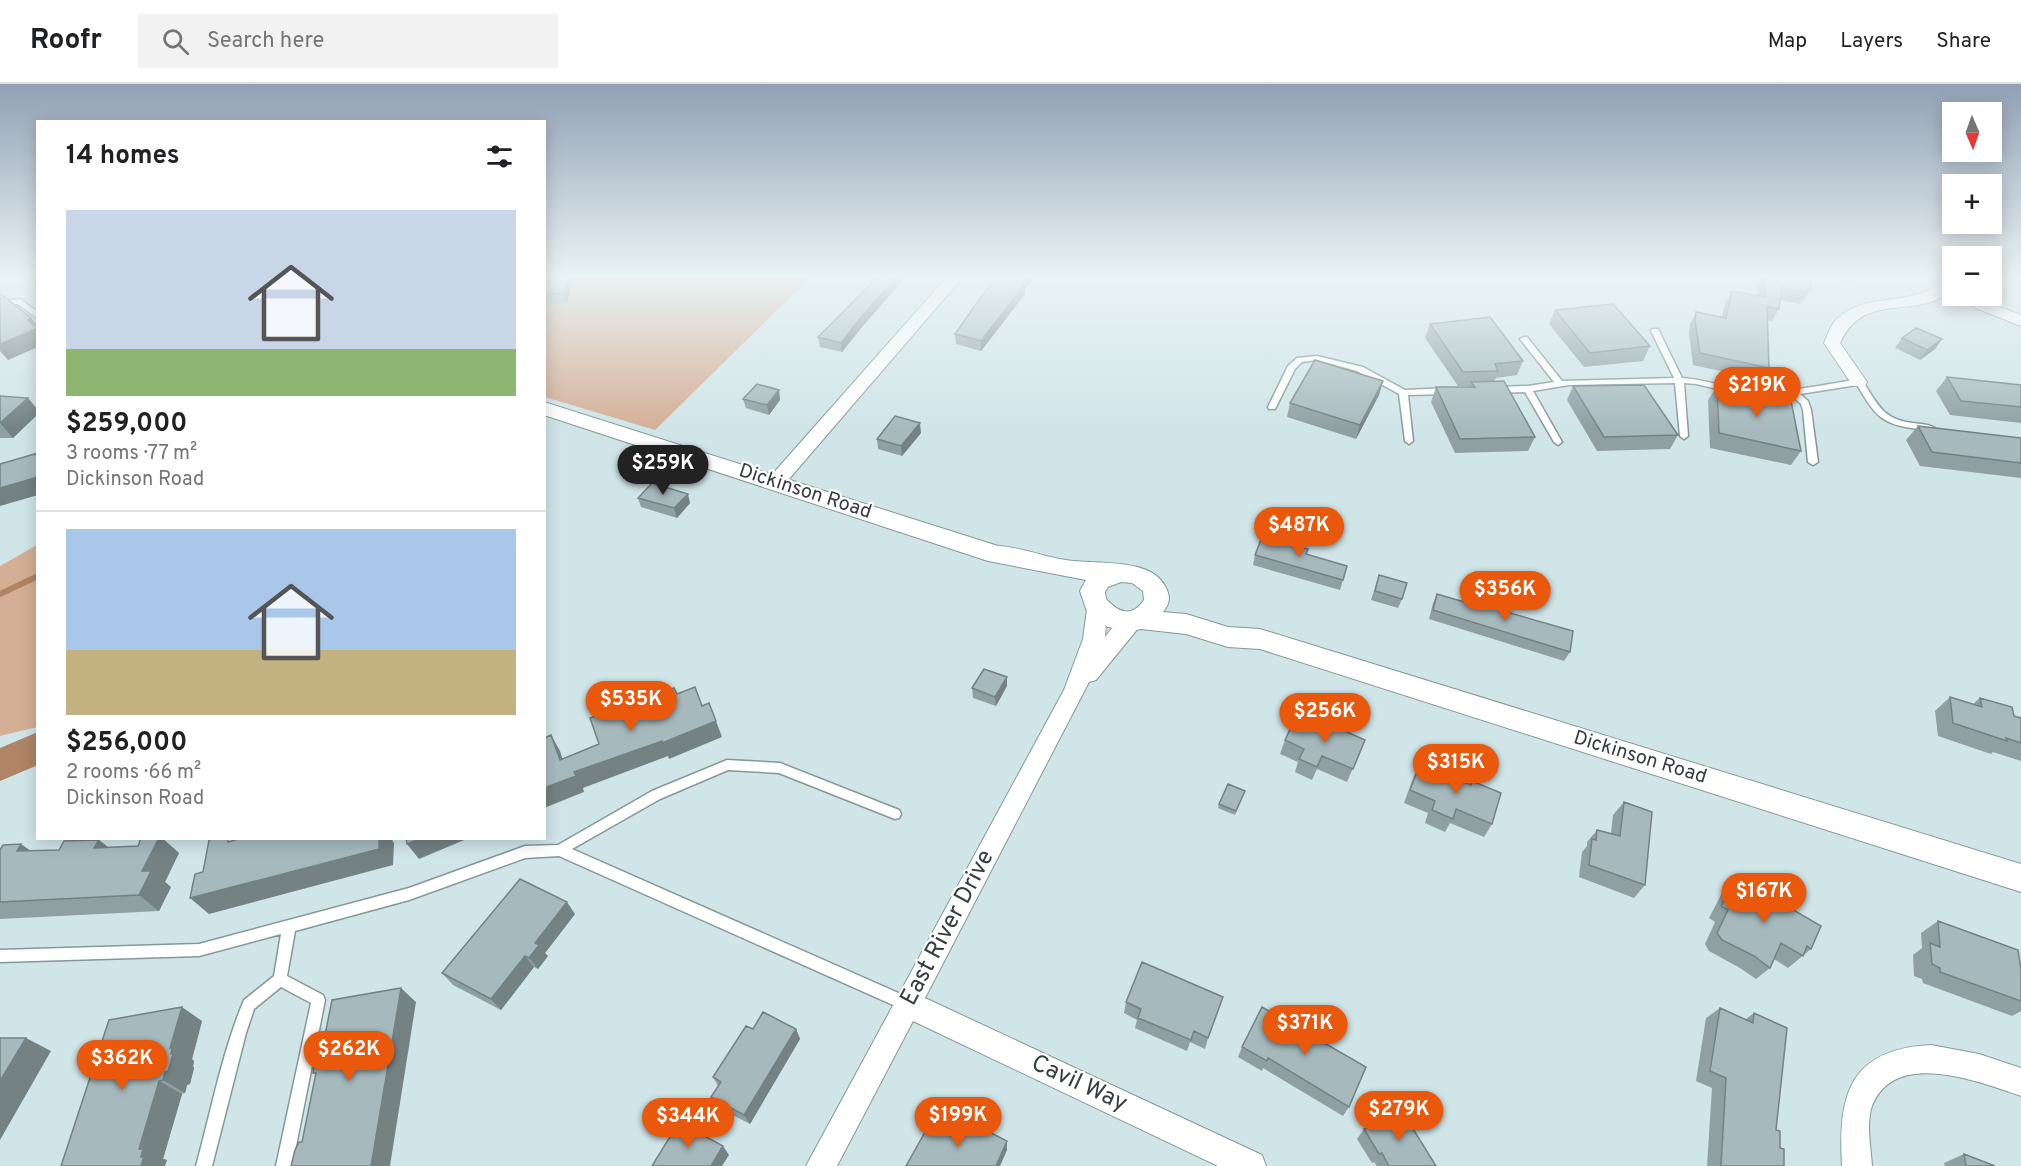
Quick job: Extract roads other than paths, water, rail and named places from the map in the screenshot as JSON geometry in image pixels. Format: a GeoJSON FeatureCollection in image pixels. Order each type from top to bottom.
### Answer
{"type":"FeatureCollection","features":[{"type":"Feature","properties":{"kind":"street"},"geometry":{"type":"LineString","coordinates":[[776,482],[910,328]]}},
{"type":"Feature","properties":{"kind":"street"},"geometry":{"type":"LineString","coordinates":[[1837,328],[1832,343],[1859,382]]}},
{"type":"Feature","properties":{"kind":"street","name":"Dickinson Road"},"geometry":{"type":"LineString","coordinates":[[546,409],[997,555],[1015,555],[1043,564],[1086,572],[1119,573]]}},
{"type":"Feature","properties":{"kind":"street","name":"Dickinson Road"},"geometry":{"type":"LineString","coordinates":[[997,555],[1007,568],[1068,585],[1095,605]]}},
{"type":"Feature","properties":{"kind":"street"},"geometry":{"type":"LineString","coordinates":[[1119,573],[1141,576],[1149,582],[1157,595],[1155,609],[1138,620],[1113,619],[1095,605],[1092,593],[1095,586],[1109,575],[1119,573]]}},
{"type":"Feature","properties":{"kind":"street","name":"Dickinson Road"},"geometry":{"type":"LineString","coordinates":[[1149,582],[1184,608],[1238,624],[1260,639]]}},
{"type":"Feature","properties":{"kind":"street","name":"East River Drive"},"geometry":{"type":"LineString","coordinates":[[821,1166],[1075,691],[1094,639],[1095,605]]}},
{"type":"Feature","properties":{"kind":"street","name":"Dickinson Road"},"geometry":{"type":"LineString","coordinates":[[1138,620],[1186,624],[1228,637],[1260,639],[2021,878]]}},
{"type":"Feature","properties":{"kind":"street","name":"East River Drive"},"geometry":{"type":"LineString","coordinates":[[1075,691],[1110,645],[1138,620]]}},
{"type":"Feature","properties":{"kind":"street","name":"Cavil Way"},"geometry":{"type":"LineString","coordinates":[[907,1004],[1251,1166]]}},
{"type":"Feature","properties":{"kind":"street"},"geometry":{"type":"LineString","coordinates":[[1857,1166],[1855,1122],[1859,1101],[1873,1078],[1893,1065],[1918,1059],[1944,1059],[2021,1082]]}},
{"type":"Feature","properties":{"kind":"lane"},"geometry":{"type":"LineString","coordinates":[[1655,331],[1679,381],[1684,436]]}},
{"type":"Feature","properties":{"kind":"lane"},"geometry":{"type":"LineString","coordinates":[[1524,339],[1560,384]]}},
{"type":"Feature","properties":{"kind":"lane"},"geometry":{"type":"LineString","coordinates":[[1272,407],[1291,368],[1300,360],[1317,358],[1360,369],[1403,393],[1460,391]]}},
{"type":"Feature","properties":{"kind":"lane"},"geometry":{"type":"LineString","coordinates":[[1483,391],[1528,389],[1560,384],[1696,381],[1754,394],[1793,392],[1859,382],[1880,416],[1893,423],[1939,429]]}},
{"type":"Feature","properties":{"kind":"lane"},"geometry":{"type":"LineString","coordinates":[[1528,389],[1558,442]]}},
{"type":"Feature","properties":{"kind":"lane"},"geometry":{"type":"LineString","coordinates":[[1793,392],[1805,403],[1813,462]]}},
{"type":"Feature","properties":{"kind":"lane"},"geometry":{"type":"LineString","coordinates":[[1403,393],[1407,406],[1409,441]]}},
{"type":"Feature","properties":{"kind":"lane"},"geometry":{"type":"LineString","coordinates":[[0,956],[199,950],[409,894],[525,852],[560,850],[656,795],[727,765],[780,768],[895,814]]}},
{"type":"Feature","properties":{"kind":"lane"},"geometry":{"type":"LineString","coordinates":[[560,850],[907,1004]]}},
{"type":"Feature","properties":{"kind":"lane"},"geometry":{"type":"LineString","coordinates":[[204,1166],[239,1033],[249,1005],[280,979],[290,926]]}},
{"type":"Feature","properties":{"kind":"lane"},"geometry":{"type":"LineString","coordinates":[[280,979],[318,1000],[284,1166]]}},
{"type":"Feature","properties":{"kind":"waterway"},"geometry":{"type":"LineString","coordinates":[[0,594],[36,577]]}},
{"type":"Feature","properties":{"kind":"waterway"},"geometry":{"type":"LineString","coordinates":[[0,765],[36,749]]}}]}
